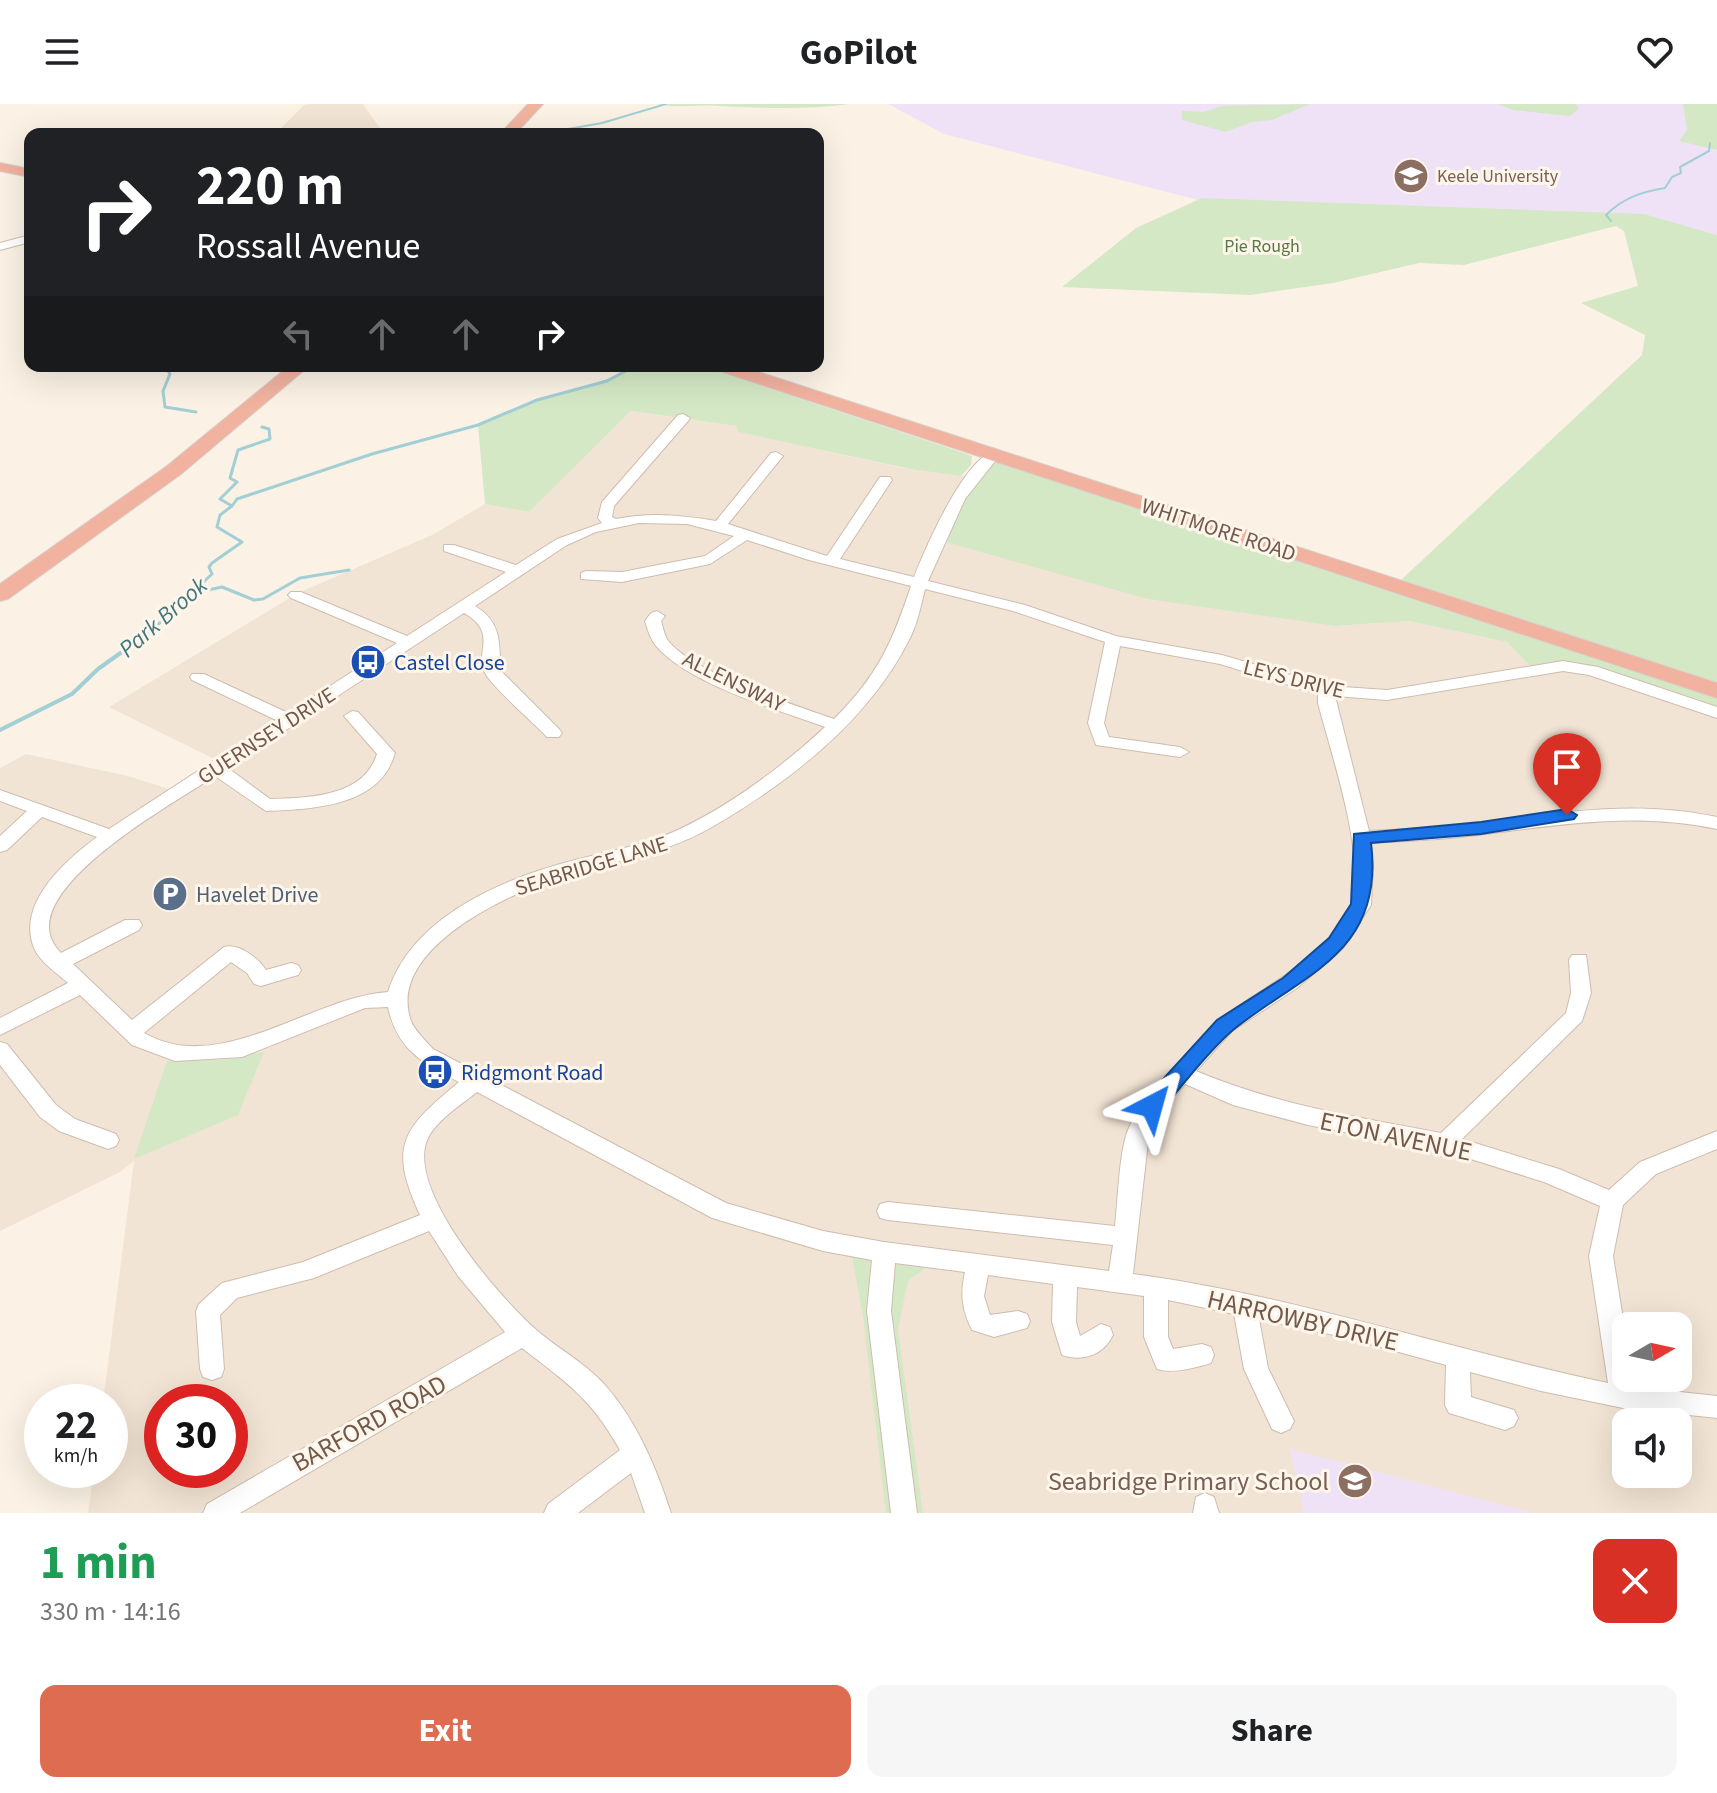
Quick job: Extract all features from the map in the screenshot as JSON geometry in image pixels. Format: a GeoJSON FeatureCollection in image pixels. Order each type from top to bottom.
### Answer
{"type":"FeatureCollection","features":[{"type":"Feature","properties":{"kind":"highway"},"geometry":{"type":"LineString","coordinates":[[513,128],[536,104]]}},
{"type":"Feature","properties":{"kind":"highway"},"geometry":{"type":"LineString","coordinates":[[530,128],[552,104]]}},
{"type":"Feature","properties":{"kind":"highway"},"geometry":{"type":"LineString","coordinates":[[0,167],[24,172]]}},
{"type":"Feature","properties":{"kind":"highway"},"geometry":{"type":"LineString","coordinates":[[0,576],[119,494],[271,372]]}},
{"type":"Feature","properties":{"kind":"highway"},"geometry":{"type":"LineString","coordinates":[[0,594],[174,470],[293,372]]}},
{"type":"Feature","properties":{"kind":"highway","name":"WHITMORE ROAD"},"geometry":{"type":"LineString","coordinates":[[740,372],[1717,691]]}},
{"type":"Feature","properties":{"kind":"street"},"geometry":{"type":"LineString","coordinates":[[0,247],[24,240]]}},
{"type":"Feature","properties":{"kind":"street"},"geometry":{"type":"LineString","coordinates":[[612,523],[605,518],[607,505],[683,418]]}},
{"type":"Feature","properties":{"kind":"street","name":"SEABRIDGE LANE"},"geometry":{"type":"LineString","coordinates":[[393,999],[397,981],[415,953],[502,893],[540,877],[640,851],[684,835],[750,796],[836,725],[872,687],[903,636],[919,585],[946,519],[993,455]]}},
{"type":"Feature","properties":{"kind":"street"},"geometry":{"type":"LineString","coordinates":[[719,526],[776,456]]}},
{"type":"Feature","properties":{"kind":"street"},"geometry":{"type":"LineString","coordinates":[[831,561],[885,480]]}},
{"type":"Feature","properties":{"kind":"street","name":"GUERNSEY DRIVE"},"geometry":{"type":"LineString","coordinates":[[393,999],[363,1001],[242,1049],[175,1053],[139,1040],[130,1033],[43,947],[40,920],[53,889],[81,858],[111,836],[562,542],[612,523],[665,518],[719,526],[919,585]]}},
{"type":"Feature","properties":{"kind":"street"},"geometry":{"type":"LineString","coordinates":[[586,576],[622,577],[710,560],[744,535]]}},
{"type":"Feature","properties":{"kind":"street"},"geometry":{"type":"LineString","coordinates":[[449,548],[518,571]]}},
{"type":"Feature","properties":{"kind":"street","name":"LEYS DRIVE"},"geometry":{"type":"LineString","coordinates":[[919,585],[1019,608],[1113,640],[1222,660],[1327,691],[1387,695],[1563,666],[1578,667],[1717,713]]}},
{"type":"Feature","properties":{"kind":"street"},"geometry":{"type":"LineString","coordinates":[[296,595],[409,642]]}},
{"type":"Feature","properties":{"kind":"street"},"geometry":{"type":"LineString","coordinates":[[464,606],[480,614],[491,631],[492,671],[553,733]]}},
{"type":"Feature","properties":{"kind":"street","name":"ALLENSWAY"},"geometry":{"type":"LineString","coordinates":[[657,616],[653,621],[657,636],[668,649],[748,691],[836,725]]}},
{"type":"Feature","properties":{"kind":"street"},"geometry":{"type":"LineString","coordinates":[[1113,640],[1096,723],[1102,741],[1180,752]]}},
{"type":"Feature","properties":{"kind":"street"},"geometry":{"type":"LineString","coordinates":[[198,677],[289,720]]}},
{"type":"Feature","properties":{"kind":"street"},"geometry":{"type":"LineString","coordinates":[[1120,1281],[1138,1133],[1152,1106],[1225,1026],[1290,983],[1336,943],[1361,905],[1364,867],[1361,838],[1326,703],[1327,691]]}},
{"type":"Feature","properties":{"kind":"street"},"geometry":{"type":"LineString","coordinates":[[216,768],[266,805],[310,802],[348,792],[374,780],[385,765],[386,753],[352,716]]}},
{"type":"Feature","properties":{"kind":"street"},"geometry":{"type":"LineString","coordinates":[[6,793],[37,811],[111,836]]}},
{"type":"Feature","properties":{"kind":"street"},"geometry":{"type":"LineString","coordinates":[[0,846],[37,811]]}},
{"type":"Feature","properties":{"kind":"street"},"geometry":{"type":"LineString","coordinates":[[1361,838],[1481,828],[1591,812],[1685,815],[1717,823]]}},
{"type":"Feature","properties":{"kind":"street"},"geometry":{"type":"LineString","coordinates":[[59,963],[132,925]]}},
{"type":"Feature","properties":{"kind":"street"},"geometry":{"type":"LineString","coordinates":[[130,1033],[231,952],[254,968],[261,979],[291,970]]}},
{"type":"Feature","properties":{"kind":"street"},"geometry":{"type":"LineString","coordinates":[[1445,1142],[1575,1016],[1581,993],[1579,960]]}},
{"type":"Feature","properties":{"kind":"street"},"geometry":{"type":"LineString","coordinates":[[0,1027],[82,985]]}},
{"type":"Feature","properties":{"kind":"street"},"geometry":{"type":"LineString","coordinates":[[393,999],[398,1023],[407,1039],[426,1055],[720,1211],[823,1241],[884,1252],[879,1311],[904,1513]]}},
{"type":"Feature","properties":{"kind":"street"},"geometry":{"type":"LineString","coordinates":[[0,1050],[48,1111],[67,1125],[108,1140]]}},
{"type":"Feature","properties":{"kind":"street","name":"ETON AVENUE"},"geometry":{"type":"LineString","coordinates":[[1179,1073],[1241,1099],[1308,1117],[1445,1142],[1551,1175],[1612,1201]]}},
{"type":"Feature","properties":{"kind":"street"},"geometry":{"type":"LineString","coordinates":[[474,1082],[417,1135],[410,1163],[434,1219],[469,1274],[523,1334],[585,1381],[628,1438],[658,1513]]}},
{"type":"Feature","properties":{"kind":"street"},"geometry":{"type":"LineString","coordinates":[[1623,1397],[1601,1256],[1612,1201],[1648,1168],[1717,1140]]}},
{"type":"Feature","properties":{"kind":"street"},"geometry":{"type":"LineString","coordinates":[[888,1211],[1124,1237]]}},
{"type":"Feature","properties":{"kind":"street"},"geometry":{"type":"LineString","coordinates":[[212,1369],[208,1311],[230,1290],[306,1271],[434,1219]]}},
{"type":"Feature","properties":{"kind":"street","name":"HARROWBY DRIVE"},"geometry":{"type":"LineString","coordinates":[[884,1252],[1156,1287],[1348,1327],[1623,1397],[1717,1407]]}},
{"type":"Feature","properties":{"kind":"street"},"geometry":{"type":"LineString","coordinates":[[978,1263],[972,1296],[981,1323],[994,1326],[1018,1321]]}},
{"type":"Feature","properties":{"kind":"street"},"geometry":{"type":"LineString","coordinates":[[1065,1274],[1064,1322],[1071,1347],[1088,1346],[1101,1335]]}},
{"type":"Feature","properties":{"kind":"street"},"geometry":{"type":"LineString","coordinates":[[1156,1287],[1156,1337],[1166,1361],[1202,1355]]}},
{"type":"Feature","properties":{"kind":"street"},"geometry":{"type":"LineString","coordinates":[[1245,1305],[1256,1369],[1281,1421]]}},
{"type":"Feature","properties":{"kind":"street","name":"BARFORD ROAD"},"geometry":{"type":"LineString","coordinates":[[216,1513],[327,1444],[451,1378],[523,1334]]}},
{"type":"Feature","properties":{"kind":"street"},"geometry":{"type":"LineString","coordinates":[[1458,1357],[1458,1405],[1505,1418]]}},
{"type":"Feature","properties":{"kind":"street"},"geometry":{"type":"LineString","coordinates":[[557,1513],[636,1454]]}},
{"type":"Feature","properties":{"kind":"shaded area"},"geometry":{"type":"Polygon","coordinates":[[[363,104],[380,128],[281,128],[304,105],[363,104]]]}},
{"type":"Feature","properties":{"kind":"shaded area","name":"Keele University"},"geometry":{"type":"Polygon","coordinates":[[[888,104],[1717,104],[1717,235],[1659,219],[1614,218],[1436,262],[944,134],[888,104]]]}},
{"type":"Feature","properties":{"kind":"shaded area"},"geometry":{"type":"Polygon","coordinates":[[[631,411],[737,426],[739,432],[903,468],[974,477],[938,540],[1013,560],[1335,626],[1409,621],[1508,642],[1534,670],[1578,667],[1717,713],[1717,1513],[88,1513],[91,1488],[128,1488],[128,1384],[105,1384],[134,1161],[120,1172],[0,1231],[0,768],[26,754],[128,776],[178,792],[222,763],[109,707],[298,593],[432,535],[485,504],[529,512],[631,411]]]}},
{"type":"Feature","properties":{"kind":"shaded area","name":"Seabridge Primary School"},"geometry":{"type":"Polygon","coordinates":[[[1290,1449],[1534,1513],[1304,1513],[1290,1449]]]}},
{"type":"Feature","properties":{"kind":"green space"},"geometry":{"type":"Polygon","coordinates":[[[657,104],[849,104],[784,108],[657,104]]]}},
{"type":"Feature","properties":{"kind":"green space"},"geometry":{"type":"Polygon","coordinates":[[[1310,104],[1272,120],[1252,122],[1226,132],[1182,120],[1182,111],[1204,112],[1221,106],[1310,104]]]}},
{"type":"Feature","properties":{"kind":"green space"},"geometry":{"type":"Polygon","coordinates":[[[1498,104],[1576,104],[1579,109],[1570,116],[1513,110],[1498,104]]]}},
{"type":"Feature","properties":{"kind":"green space"},"geometry":{"type":"Polygon","coordinates":[[[1683,104],[1717,104],[1717,150],[1679,141],[1687,130],[1683,104]]]}},
{"type":"Feature","properties":{"kind":"green space","name":"Pie Rough"},"geometry":{"type":"Polygon","coordinates":[[[1202,198],[1644,214],[1717,235],[1717,685],[1401,580],[1642,355],[1645,335],[1581,303],[1638,286],[1624,231],[1616,226],[1464,265],[1419,263],[1333,283],[1250,295],[1062,287],[1136,228],[1202,198]]]}},
{"type":"Feature","properties":{"kind":"green space"},"geometry":{"type":"Polygon","coordinates":[[[622,372],[719,372],[972,456],[971,465],[961,476],[910,469],[738,432],[737,426],[631,411],[529,512],[485,504],[478,425],[516,407],[622,372]]]}},
{"type":"Feature","properties":{"kind":"green space"},"geometry":{"type":"Polygon","coordinates":[[[993,455],[1717,691],[1717,713],[1592,670],[1534,670],[1507,642],[1409,621],[1335,626],[1148,599],[938,540],[993,455]]]}},
{"type":"Feature","properties":{"kind":"green space"},"geometry":{"type":"Polygon","coordinates":[[[264,1052],[238,1115],[134,1159],[167,1061],[222,1060],[264,1052]]]}},
{"type":"Feature","properties":{"kind":"green space"},"geometry":{"type":"Polygon","coordinates":[[[850,1246],[927,1257],[924,1269],[908,1281],[898,1329],[923,1513],[886,1513],[863,1316],[850,1246]]]}},
{"type":"Feature","properties":{"kind":"waterway","name":"Park Brook"},"geometry":{"type":"LineString","coordinates":[[574,128],[666,104]]}},
{"type":"Feature","properties":{"kind":"waterway"},"geometry":{"type":"LineString","coordinates":[[1611,221],[1606,215],[1612,209],[1633,197],[1665,188],[1672,177],[1681,173],[1680,167],[1709,151],[1710,143]]}},
{"type":"Feature","properties":{"kind":"waterway","name":"Park Brook"},"geometry":{"type":"LineString","coordinates":[[169,372],[163,391],[165,407],[196,412]]}},
{"type":"Feature","properties":{"kind":"waterway"},"geometry":{"type":"LineString","coordinates":[[232,506],[237,499],[372,454],[478,425],[537,400],[607,381],[624,372]]}},
{"type":"Feature","properties":{"kind":"waterway","name":"Park Brook"},"geometry":{"type":"LineString","coordinates":[[232,506],[220,499],[237,482],[230,478],[238,450],[270,439],[269,429],[262,427]]}},
{"type":"Feature","properties":{"kind":"waterway","name":"Park Brook"},"geometry":{"type":"LineString","coordinates":[[150,632],[212,574],[209,567],[212,563],[242,542],[217,527],[220,515],[232,506]]}},
{"type":"Feature","properties":{"kind":"waterway"},"geometry":{"type":"LineString","coordinates":[[194,593],[222,587],[254,600],[263,599],[300,578],[349,570]]}},
{"type":"Feature","properties":{"kind":"waterway","name":"Park Brook"},"geometry":{"type":"LineString","coordinates":[[0,730],[72,694],[98,669],[153,630]]}},
{"type":"Feature","properties":{"kind":"place","name":"Keele University"},"geometry":{"type":"Point","coordinates":[1411,176]}},
{"type":"Feature","properties":{"kind":"place","name":"Castel Close"},"geometry":{"type":"Point","coordinates":[368,662]}},
{"type":"Feature","properties":{"kind":"place","name":"Havelet Drive"},"geometry":{"type":"Point","coordinates":[170,894]}},
{"type":"Feature","properties":{"kind":"place","name":"Ridgmont Road"},"geometry":{"type":"Point","coordinates":[435,1072]}},
{"type":"Feature","properties":{"kind":"place","name":"Seabridge Primary School"},"geometry":{"type":"Point","coordinates":[1355,1481]}},
{"type":"Feature","properties":{"kind":"route"},"geometry":{"type":"LineString","coordinates":[[1152,1106],[1171,1081],[1225,1026],[1290,983],[1336,943],[1361,905],[1364,867],[1361,838],[1481,828],[1567,815]]}}]}
